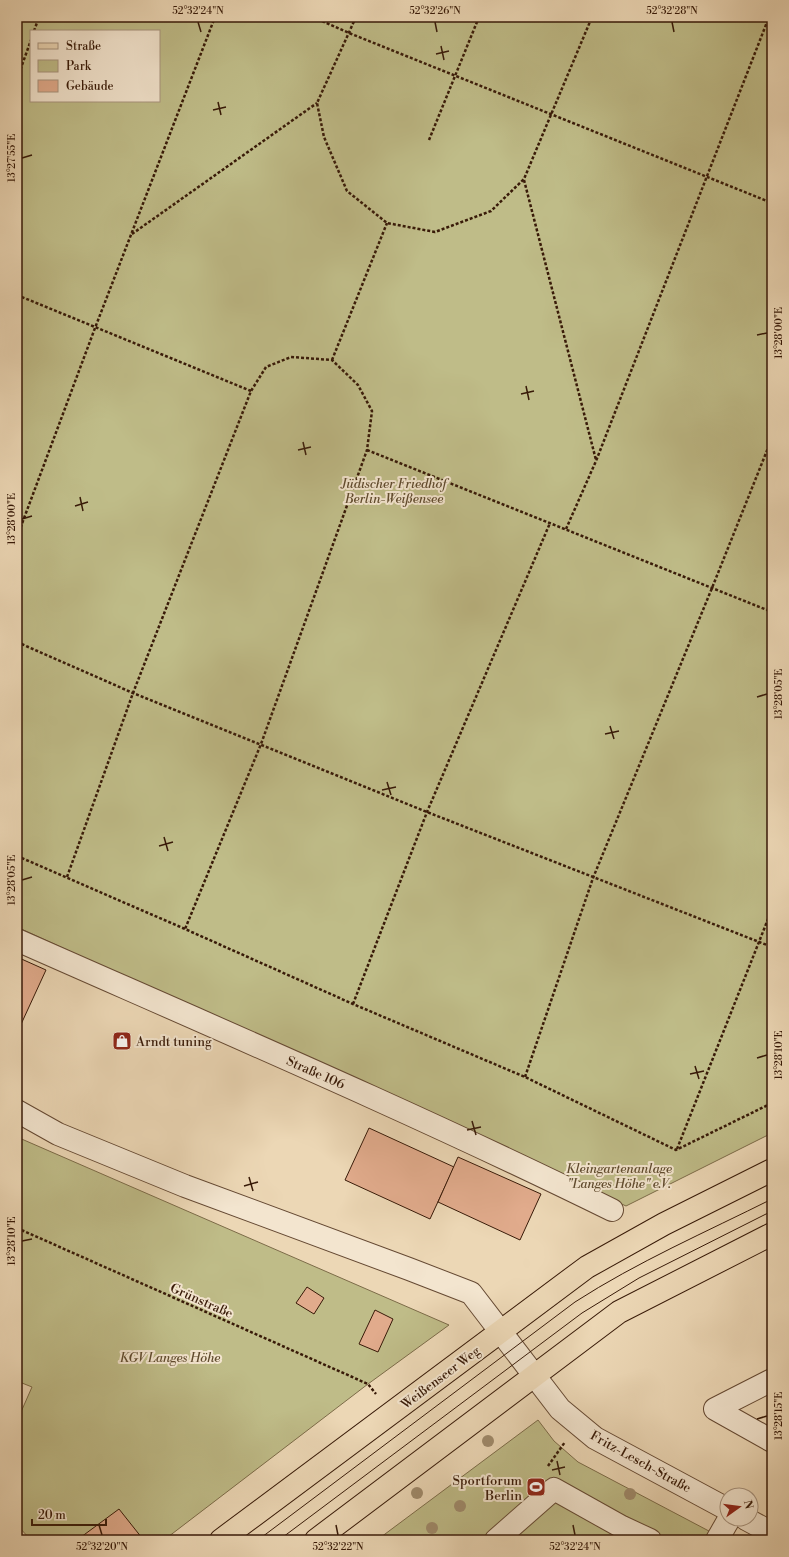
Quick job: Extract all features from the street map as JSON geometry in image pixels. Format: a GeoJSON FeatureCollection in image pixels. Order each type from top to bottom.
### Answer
{"type":"FeatureCollection","features":[{"type":"Feature","properties":{"kind":"main road","name":"Weißenseer Weg"},"geometry":{"type":"LineString","coordinates":[[221,1540],[587,1267],[664,1224],[772,1170]]}},
{"type":"Feature","properties":{"kind":"main road"},"geometry":{"type":"LineString","coordinates":[[316,1540],[619,1312],[772,1234]]}},
{"type":"Feature","properties":{"kind":"street","name":"Straße 106"},"geometry":{"type":"LineString","coordinates":[[17,940],[532,1170],[612,1210]]}},
{"type":"Feature","properties":{"kind":"street","name":"Fritz-Lesch-Straße"},"geometry":{"type":"LineString","coordinates":[[17,1111],[58,1134],[185,1186],[471,1293],[560,1409],[595,1438],[719,1505]]}},
{"type":"Feature","properties":{"kind":"street"},"geometry":{"type":"LineString","coordinates":[[772,1380],[715,1410],[772,1441]]}},
{"type":"Feature","properties":{"kind":"street"},"geometry":{"type":"LineString","coordinates":[[496,1540],[554,1489],[615,1533],[650,1540]]}},
{"type":"Feature","properties":{"kind":"street"},"geometry":{"type":"LineString","coordinates":[[759,1526],[772,1533]]}},
{"type":"Feature","properties":{"kind":"street"},"geometry":{"type":"LineString","coordinates":[[717,1540],[724,1527]]}},
{"type":"Feature","properties":{"kind":"path"},"geometry":{"type":"LineString","coordinates":[[34,30],[39,17]]}},
{"type":"Feature","properties":{"kind":"path"},"geometry":{"type":"LineString","coordinates":[[17,537],[95,328],[215,17]]}},
{"type":"Feature","properties":{"kind":"path"},"geometry":{"type":"LineString","coordinates":[[313,17],[455,76],[772,203]]}},
{"type":"Feature","properties":{"kind":"path"},"geometry":{"type":"LineString","coordinates":[[132,234],[317,103],[356,17]]}},
{"type":"Feature","properties":{"kind":"path"},"geometry":{"type":"LineString","coordinates":[[429,140],[479,17]]}},
{"type":"Feature","properties":{"kind":"path"},"geometry":{"type":"LineString","coordinates":[[317,103],[324,136],[347,191],[387,223],[435,232],[491,211],[524,180],[592,17]]}},
{"type":"Feature","properties":{"kind":"path"},"geometry":{"type":"LineString","coordinates":[[566,530],[596,461],[769,17]]}},
{"type":"Feature","properties":{"kind":"path"},"geometry":{"type":"LineString","coordinates":[[17,79],[30,43]]}},
{"type":"Feature","properties":{"kind":"path"},"geometry":{"type":"LineString","coordinates":[[524,180],[596,461]]}},
{"type":"Feature","properties":{"kind":"path"},"geometry":{"type":"LineString","coordinates":[[332,360],[387,223]]}},
{"type":"Feature","properties":{"kind":"path"},"geometry":{"type":"LineString","coordinates":[[17,295],[251,391]]}},
{"type":"Feature","properties":{"kind":"path"},"geometry":{"type":"LineString","coordinates":[[67,877],[133,693],[251,391],[266,367],[291,357],[332,360],[358,385],[372,411],[367,450],[261,744],[185,929]]}},
{"type":"Feature","properties":{"kind":"path"},"geometry":{"type":"LineString","coordinates":[[525,1077],[593,878],[772,438]]}},
{"type":"Feature","properties":{"kind":"path"},"geometry":{"type":"LineString","coordinates":[[367,450],[772,612]]}},
{"type":"Feature","properties":{"kind":"path"},"geometry":{"type":"LineString","coordinates":[[353,1004],[427,812],[550,523]]}},
{"type":"Feature","properties":{"kind":"path"},"geometry":{"type":"LineString","coordinates":[[17,642],[133,693],[427,812],[772,947]]}},
{"type":"Feature","properties":{"kind":"path"},"geometry":{"type":"LineString","coordinates":[[17,856],[353,1004],[525,1077],[676,1150]]}},
{"type":"Feature","properties":{"kind":"path"},"geometry":{"type":"LineString","coordinates":[[676,1150],[772,909]]}},
{"type":"Feature","properties":{"kind":"path"},"geometry":{"type":"LineString","coordinates":[[676,1150],[772,1103]]}},
{"type":"Feature","properties":{"kind":"path","name":"Grünstraße"},"geometry":{"type":"LineString","coordinates":[[17,1228],[368,1384],[376,1394]]}},
{"type":"Feature","properties":{"kind":"path"},"geometry":{"type":"LineString","coordinates":[[554,1489],[548,1465],[566,1440]]}},
{"type":"Feature","properties":{"kind":"green space","name":"Jüdischer Friedhof Berlin-Weißensee"},"geometry":{"type":"Polygon","coordinates":[[[17,17],[772,17],[772,1133],[626,1206],[17,927],[17,17]]]}},
{"type":"Feature","properties":{"kind":"green space","name":"KGV Langes Höhe"},"geometry":{"type":"Polygon","coordinates":[[[17,1137],[449,1325],[368,1384],[164,1540],[31,1540],[17,1525],[17,1421],[32,1387],[17,1381],[17,1137]]]}},
{"type":"Feature","properties":{"kind":"green space","name":"Sportforum Berlin"},"geometry":{"type":"Polygon","coordinates":[[[538,1420],[554,1441],[578,1462],[726,1540],[377,1540],[538,1420]]]}},
{"type":"Feature","properties":{"kind":"building"},"geometry":{"type":"Polygon","coordinates":[[[17,957],[46,970],[17,1033],[17,957]]]}},
{"type":"Feature","properties":{"kind":"building"},"geometry":{"type":"Polygon","coordinates":[[[369,1128],[454,1167],[430,1219],[345,1180],[369,1128]]]}},
{"type":"Feature","properties":{"kind":"building"},"geometry":{"type":"Polygon","coordinates":[[[458,1157],[541,1194],[520,1240],[438,1202],[458,1157]]]}},
{"type":"Feature","properties":{"kind":"building"},"geometry":{"type":"Polygon","coordinates":[[[307,1287],[324,1298],[314,1314],[296,1303],[307,1287]]]}},
{"type":"Feature","properties":{"kind":"building"},"geometry":{"type":"Polygon","coordinates":[[[375,1310],[393,1319],[378,1352],[359,1344],[375,1310]]]}},
{"type":"Feature","properties":{"kind":"building"},"geometry":{"type":"Polygon","coordinates":[[[119,1509],[142,1538],[139,1540],[77,1540],[119,1509]]]}},
{"type":"Feature","properties":{"kind":"tram line"},"geometry":{"type":"LineString","coordinates":[[258,1540],[575,1302],[647,1261],[772,1199]]}},
{"type":"Feature","properties":{"kind":"tram line"},"geometry":{"type":"LineString","coordinates":[[279,1540],[582,1313],[639,1278],[772,1211]]}},
{"type":"Feature","properties":{"kind":"place","name":"Arndt tuning"},"geometry":{"type":"Point","coordinates":[122,1041]}},
{"type":"Feature","properties":{"kind":"place","name":"Sportforum Berlin"},"geometry":{"type":"Point","coordinates":[536,1487]}},
{"type":"Feature","properties":{"kind":"park label","name":"Kleingartenanlage \"Langes Höhe\" e.V."},"geometry":{"type":"Point","coordinates":[619,1176]}}]}
